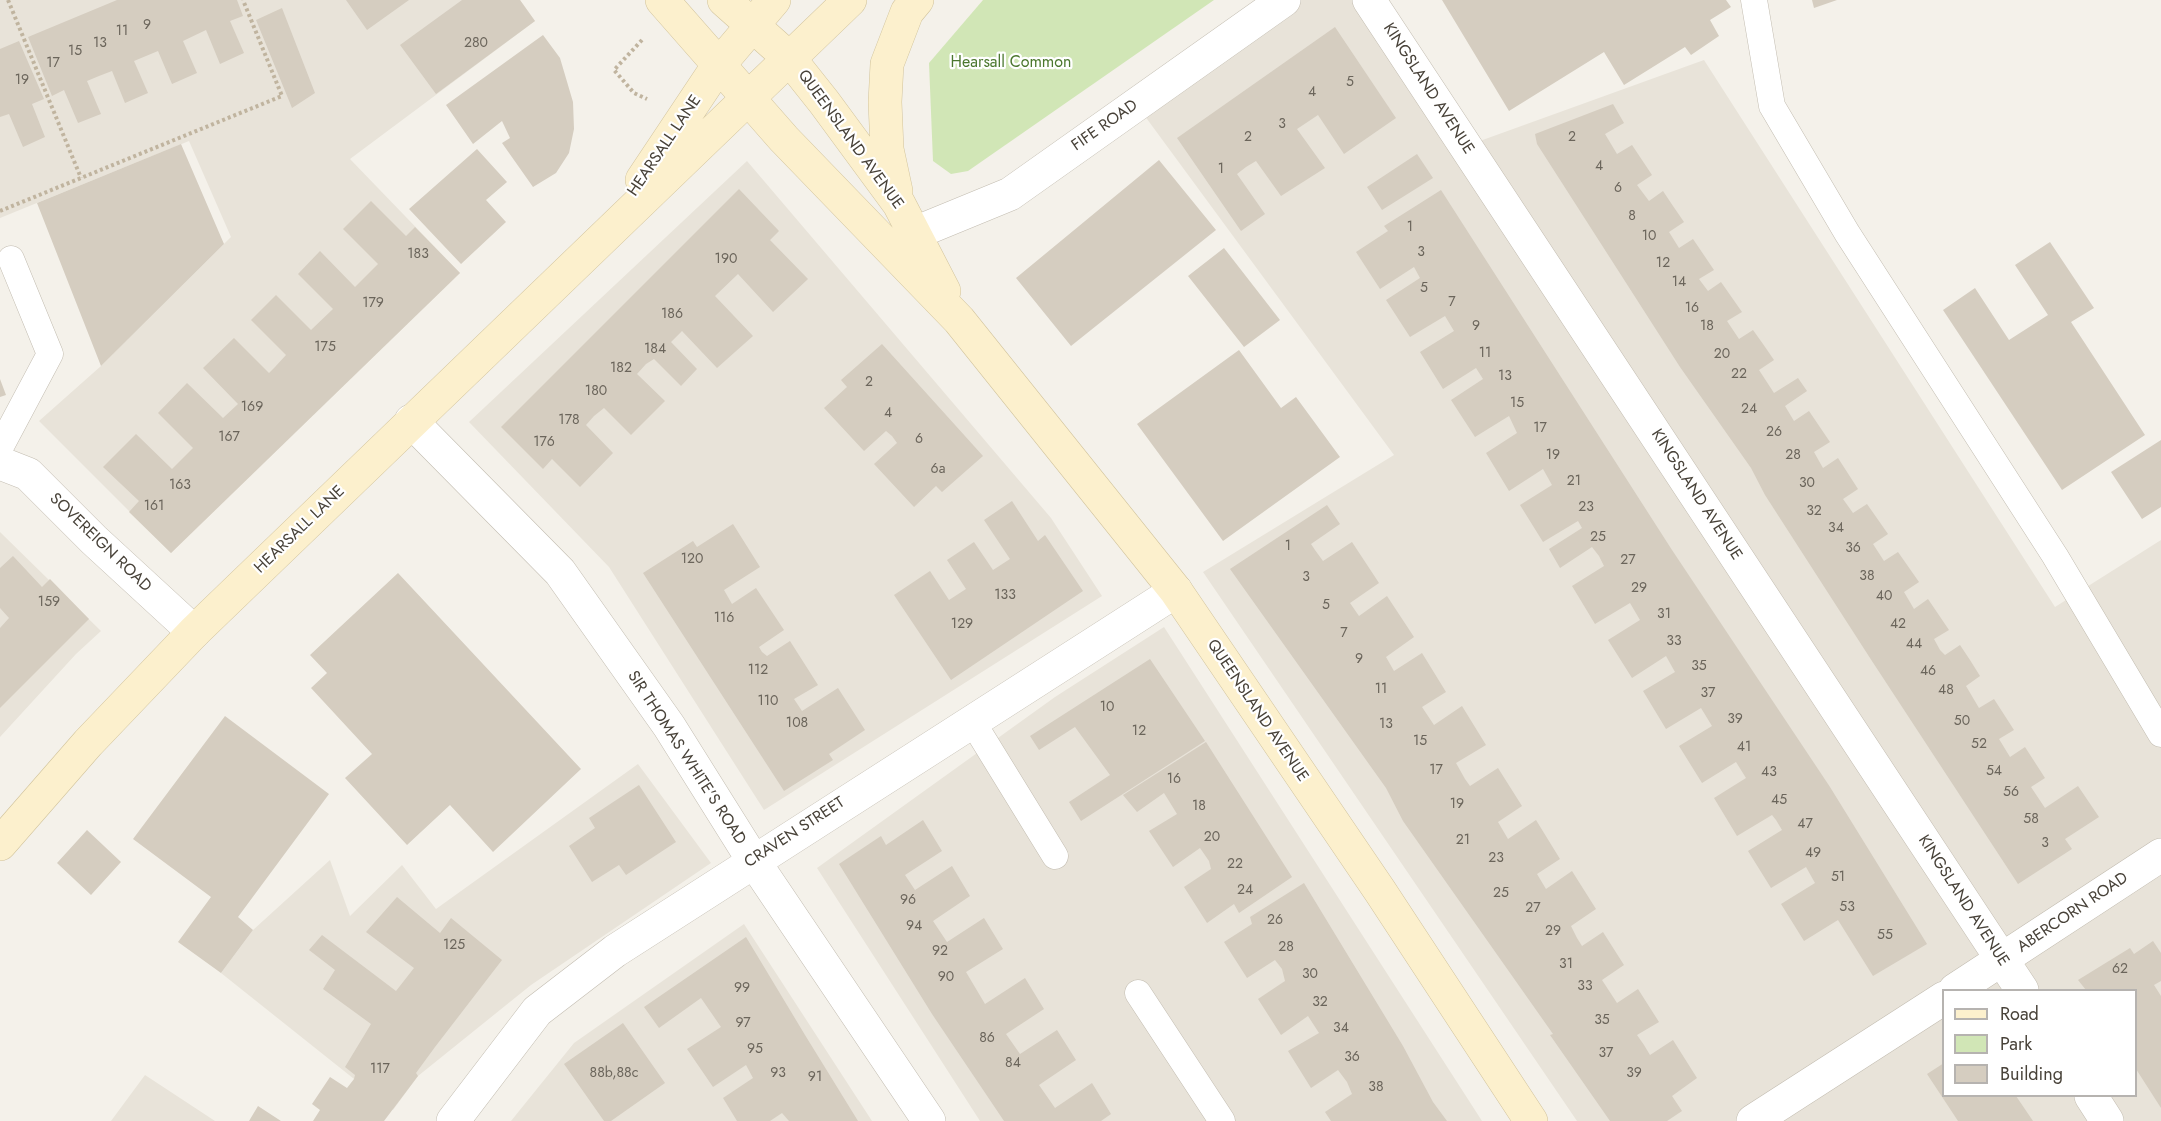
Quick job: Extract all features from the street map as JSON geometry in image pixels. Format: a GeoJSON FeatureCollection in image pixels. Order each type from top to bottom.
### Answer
{"type":"FeatureCollection","features":[{"type":"Feature","properties":{"kind":"main road","name":"QUEENSLAND AVENUE"},"geometry":{"type":"LineString","coordinates":[[662,0],[804,161],[959,320],[1176,591],[1380,891],[1531,1121]]}},
{"type":"Feature","properties":{"kind":"main road","name":"QUEENSLAND AVENUE"},"geometry":{"type":"LineString","coordinates":[[724,0],[789,58],[899,204],[959,320]]}},
{"type":"Feature","properties":{"kind":"main road"},"geometry":{"type":"LineString","coordinates":[[718,66],[774,0]]}},
{"type":"Feature","properties":{"kind":"main road"},"geometry":{"type":"LineString","coordinates":[[748,97],[850,0]]}},
{"type":"Feature","properties":{"kind":"main road"},"geometry":{"type":"LineString","coordinates":[[899,204],[887,149],[885,102],[887,64],[908,12],[917,0]]}},
{"type":"Feature","properties":{"kind":"main road","name":"HEARSALL LANE"},"geometry":{"type":"LineString","coordinates":[[612,227],[718,66]]}},
{"type":"Feature","properties":{"kind":"main road","name":"HEARSALL LANE"},"geometry":{"type":"LineString","coordinates":[[0,844],[88,743],[194,632],[748,97]]}},
{"type":"Feature","properties":{"kind":"street","name":"FIFE ROAD"},"geometry":{"type":"LineString","coordinates":[[915,233],[1010,194],[1284,0]]}},
{"type":"Feature","properties":{"kind":"street","name":"KINGSLAND AVENUE"},"geometry":{"type":"LineString","coordinates":[[1369,0],[2021,989]]}},
{"type":"Feature","properties":{"kind":"street","name":"SIR THOMAS WHITE'S ROAD"},"geometry":{"type":"LineString","coordinates":[[411,421],[560,572],[669,726],[753,860],[929,1121]]}},
{"type":"Feature","properties":{"kind":"street","name":"SOVEREIGN ROAD"},"geometry":{"type":"LineString","coordinates":[[0,463],[28,474],[94,540],[194,632]]}},
{"type":"Feature","properties":{"kind":"street","name":"CRAVEN STREET"},"geometry":{"type":"LineString","coordinates":[[453,1121],[537,1011],[615,951],[753,860],[1176,591]]}},
{"type":"Feature","properties":{"kind":"street","name":"ABERCORN ROAD"},"geometry":{"type":"LineString","coordinates":[[1957,989],[2161,855]]}},
{"type":"Feature","properties":{"kind":"street"},"geometry":{"type":"LineString","coordinates":[[1753,1121],[1942,999]]}},
{"type":"Feature","properties":{"kind":"street"},"geometry":{"type":"LineString","coordinates":[[2092,1097],[2107,1121]]}},
{"type":"Feature","properties":{"kind":"lane"},"geometry":{"type":"LineString","coordinates":[[1754,0],[1772,106],[1846,233],[2055,556],[2161,734]]}},
{"type":"Feature","properties":{"kind":"lane"},"geometry":{"type":"LineString","coordinates":[[0,448],[50,354],[11,259]]}},
{"type":"Feature","properties":{"kind":"lane"},"geometry":{"type":"LineString","coordinates":[[972,721],[1055,856]]}},
{"type":"Feature","properties":{"kind":"lane"},"geometry":{"type":"LineString","coordinates":[[1138,993],[1222,1121]]}},
{"type":"Feature","properties":{"kind":"path"},"geometry":{"type":"LineString","coordinates":[[8,0],[81,178]]}},
{"type":"Feature","properties":{"kind":"path"},"geometry":{"type":"LineString","coordinates":[[0,212],[282,96],[243,0]]}},
{"type":"Feature","properties":{"kind":"shaded area"},"geometry":{"type":"Polygon","coordinates":[[[0,0],[520,0],[535,21],[350,159],[460,273],[171,553],[39,421],[101,366],[231,237],[189,141],[0,218],[0,0]]]}},
{"type":"Feature","properties":{"kind":"shaded area"},"geometry":{"type":"Polygon","coordinates":[[[1284,0],[1369,0],[1466,146],[1704,60],[2055,607],[2161,540],[2161,1121],[1577,1121],[1203,572],[1394,455],[1136,104],[1284,0]]]}},
{"type":"Feature","properties":{"kind":"shaded area"},"geometry":{"type":"Polygon","coordinates":[[[747,161],[1051,518],[1102,596],[764,810],[609,567],[469,422],[747,161]]]}},
{"type":"Feature","properties":{"kind":"shaded area"},"geometry":{"type":"Polygon","coordinates":[[[0,532],[101,631],[76,654],[0,737],[0,532]]]}},
{"type":"Feature","properties":{"kind":"shaded area"},"geometry":{"type":"Polygon","coordinates":[[[1164,627],[1482,1121],[980,1121],[817,868],[1055,697],[1164,627]]]}},
{"type":"Feature","properties":{"kind":"shaded area"},"geometry":{"type":"Polygon","coordinates":[[[638,764],[711,863],[531,985],[418,1076],[393,1110],[221,973],[253,930],[330,860],[350,916],[402,865],[436,909],[638,764]]]}},
{"type":"Feature","properties":{"kind":"shaded area"},"geometry":{"type":"Polygon","coordinates":[[[744,924],[872,1121],[511,1121],[574,1043],[744,924]]]}},
{"type":"Feature","properties":{"kind":"shaded area"},"geometry":{"type":"Polygon","coordinates":[[[145,1075],[215,1121],[111,1121],[145,1075]]]}},
{"type":"Feature","properties":{"kind":"green space","name":"Hearsall Common"},"geometry":{"type":"Polygon","coordinates":[[[983,0],[1214,0],[968,171],[951,174],[933,161],[929,63],[983,0]]]}},
{"type":"Feature","properties":{"kind":"building"},"geometry":{"type":"Polygon","coordinates":[[[117,0],[237,0],[243,16],[230,21],[244,53],[220,64],[206,30],[183,41],[197,73],[172,84],[158,51],[134,61],[148,93],[125,103],[112,71],[87,81],[101,114],[78,123],[64,90],[52,96],[28,37],[117,0]]]}},
{"type":"Feature","properties":{"kind":"building"},"geometry":{"type":"Polygon","coordinates":[[[346,0],[409,0],[367,30],[346,0]]]}},
{"type":"Feature","properties":{"kind":"building"},"geometry":{"type":"Polygon","coordinates":[[[462,0],[520,0],[535,21],[436,94],[400,45],[462,0]]]}},
{"type":"Feature","properties":{"kind":"building"},"geometry":{"type":"Polygon","coordinates":[[[1442,0],[1726,0],[1731,7],[1710,20],[1719,36],[1691,55],[1685,47],[1624,85],[1604,52],[1509,111],[1442,0]]]}},
{"type":"Feature","properties":{"kind":"building"},"geometry":{"type":"Polygon","coordinates":[[[1812,0],[1837,0],[1814,8],[1812,0]]]}},
{"type":"Feature","properties":{"kind":"building"},"geometry":{"type":"Polygon","coordinates":[[[282,8],[315,93],[292,108],[256,20],[282,8]]]}},
{"type":"Feature","properties":{"kind":"building"},"geometry":{"type":"Polygon","coordinates":[[[1335,27],[1396,118],[1344,154],[1318,115],[1297,129],[1325,168],[1281,196],[1256,161],[1246,167],[1237,174],[1265,214],[1241,231],[1177,138],[1335,27]]]}},
{"type":"Feature","properties":{"kind":"building"},"geometry":{"type":"Polygon","coordinates":[[[543,35],[560,58],[573,102],[574,129],[569,153],[556,173],[533,187],[502,143],[510,138],[502,121],[473,144],[446,105],[543,35]]]}},
{"type":"Feature","properties":{"kind":"building"},"geometry":{"type":"Polygon","coordinates":[[[19,41],[44,99],[32,104],[45,137],[23,147],[9,114],[0,117],[0,49],[19,41]]]}},
{"type":"Feature","properties":{"kind":"building"},"geometry":{"type":"Polygon","coordinates":[[[1613,104],[1624,123],[1605,134],[1617,154],[1632,145],[1652,175],[1637,185],[1649,201],[1663,191],[1684,222],[1669,232],[1679,248],[1693,239],[1714,270],[1699,279],[1708,291],[1721,282],[1742,312],[1727,321],[1739,339],[1753,330],[1774,360],[1759,370],[1774,393],[1798,378],[1807,391],[1785,406],[1794,421],[1809,411],[1830,442],[1814,452],[1823,468],[1838,458],[1858,489],[1843,499],[1853,513],[1867,504],[1888,534],[1873,544],[1884,561],[1898,552],[1919,582],[1904,592],[1914,609],[1928,599],[1949,630],[1934,639],[1940,650],[1945,655],[1960,645],[1970,660],[1980,676],[1966,686],[1979,708],[1994,699],[2014,730],[1999,739],[2010,757],[2025,747],[2045,778],[2031,787],[2045,808],[2078,786],[2099,817],[2065,839],[2072,849],[2018,884],[1765,495],[1751,468],[1680,367],[1537,144],[1535,134],[1613,104]]]}},
{"type":"Feature","properties":{"kind":"building"},"geometry":{"type":"Polygon","coordinates":[[[181,144],[224,244],[101,366],[37,203],[181,144]]]}},
{"type":"Feature","properties":{"kind":"building"},"geometry":{"type":"Polygon","coordinates":[[[477,149],[507,182],[486,200],[506,222],[461,264],[409,209],[477,149]]]}},
{"type":"Feature","properties":{"kind":"building"},"geometry":{"type":"Polygon","coordinates":[[[1417,154],[1433,178],[1382,210],[1367,187],[1417,154]]]}},
{"type":"Feature","properties":{"kind":"building"},"geometry":{"type":"Polygon","coordinates":[[[1159,160],[1216,230],[1071,346],[1016,278],[1159,160]]]}},
{"type":"Feature","properties":{"kind":"building"},"geometry":{"type":"Polygon","coordinates":[[[739,189],[779,231],[770,240],[808,279],[773,312],[738,274],[715,296],[753,336],[717,368],[682,331],[671,342],[697,369],[681,386],[654,359],[646,364],[637,374],[665,401],[631,435],[604,408],[594,416],[586,425],[613,453],[580,487],[552,459],[543,469],[501,427],[739,189]]]}},
{"type":"Feature","properties":{"kind":"building"},"geometry":{"type":"Polygon","coordinates":[[[1441,190],[1672,550],[1830,787],[1927,944],[1873,976],[1838,920],[1804,941],[1781,904],[1815,883],[1806,867],[1771,888],[1748,851],[1782,830],[1776,820],[1772,815],[1737,836],[1714,798],[1746,778],[1736,762],[1702,783],[1679,746],[1712,726],[1701,708],[1666,729],[1643,691],[1675,672],[1666,656],[1632,678],[1608,640],[1640,620],[1630,603],[1595,624],[1572,586],[1604,566],[1599,556],[1592,547],[1560,568],[1549,549],[1582,528],[1578,521],[1543,542],[1520,505],[1552,485],[1543,469],[1509,491],[1486,453],[1517,433],[1509,416],[1475,437],[1451,400],[1483,379],[1476,368],[1443,389],[1420,352],[1454,331],[1445,316],[1410,337],[1386,300],[1420,278],[1414,267],[1380,289],[1356,252],[1388,231],[1384,226],[1441,190]]]}},
{"type":"Feature","properties":{"kind":"building"},"geometry":{"type":"Polygon","coordinates":[[[371,201],[406,236],[415,227],[460,273],[171,553],[129,512],[139,501],[103,467],[136,434],[172,469],[193,448],[158,413],[187,383],[223,418],[238,404],[203,368],[234,338],[269,373],[286,355],[251,320],[276,295],[311,330],[333,309],[298,274],[320,251],[355,287],[378,264],[343,229],[371,201]]]}},
{"type":"Feature","properties":{"kind":"building"},"geometry":{"type":"Polygon","coordinates":[[[2050,242],[2094,308],[2071,322],[2145,435],[2062,490],[1943,310],[1975,288],[2009,340],[2048,315],[2015,265],[2050,242]]]}},
{"type":"Feature","properties":{"kind":"building"},"geometry":{"type":"Polygon","coordinates":[[[1224,248],[1280,320],[1244,347],[1188,276],[1224,248]]]}},
{"type":"Feature","properties":{"kind":"building"},"geometry":{"type":"Polygon","coordinates":[[[882,344],[983,456],[942,492],[936,486],[914,507],[874,464],[897,443],[892,436],[886,431],[864,451],[824,408],[847,387],[841,380],[882,344]]]}},
{"type":"Feature","properties":{"kind":"building"},"geometry":{"type":"Polygon","coordinates":[[[1239,350],[1281,408],[1296,397],[1340,457],[1223,541],[1137,424],[1239,350]]]}},
{"type":"Feature","properties":{"kind":"building"},"geometry":{"type":"Polygon","coordinates":[[[0,379],[6,395],[0,397],[0,379]]]}},
{"type":"Feature","properties":{"kind":"building"},"geometry":{"type":"Polygon","coordinates":[[[2161,440],[2161,507],[2142,519],[2111,472],[2161,440]]]}},
{"type":"Feature","properties":{"kind":"building"},"geometry":{"type":"Polygon","coordinates":[[[1012,501],[1038,541],[1045,535],[1083,591],[951,680],[894,595],[930,571],[949,600],[966,589],[947,560],[974,542],[993,570],[1010,559],[984,520],[1012,501]]]}},
{"type":"Feature","properties":{"kind":"building"},"geometry":{"type":"Polygon","coordinates":[[[1327,505],[1340,524],[1311,544],[1323,561],[1352,542],[1379,583],[1350,603],[1359,616],[1387,596],[1414,637],[1386,657],[1394,671],[1422,653],[1446,692],[1422,707],[1434,725],[1462,706],[1486,745],[1456,763],[1465,779],[1470,786],[1498,768],[1522,806],[1498,822],[1508,839],[1536,820],[1560,859],[1537,874],[1546,889],[1572,871],[1596,909],[1571,926],[1577,938],[1582,946],[1603,932],[1624,965],[1602,980],[1617,1003],[1638,989],[1659,1022],[1637,1035],[1650,1055],[1673,1040],[1697,1078],[1672,1096],[1682,1111],[1667,1121],[1610,1121],[1550,1035],[1553,1034],[1403,821],[1386,788],[1230,569],[1327,505]]]}},
{"type":"Feature","properties":{"kind":"building"},"geometry":{"type":"Polygon","coordinates":[[[733,524],[760,567],[724,590],[732,604],[756,588],[784,630],[759,647],[762,652],[767,656],[790,641],[818,685],[794,699],[802,711],[838,688],[865,730],[829,754],[833,760],[784,791],[643,573],[693,541],[697,547],[733,524]]]}},
{"type":"Feature","properties":{"kind":"building"},"geometry":{"type":"Polygon","coordinates":[[[13,556],[42,587],[50,579],[89,619],[0,708],[0,628],[9,618],[0,608],[0,568],[13,556]]]}},
{"type":"Feature","properties":{"kind":"building"},"geometry":{"type":"Polygon","coordinates":[[[398,573],[581,769],[493,852],[450,805],[407,845],[345,778],[372,754],[311,688],[327,673],[310,655],[398,573]]]}},
{"type":"Feature","properties":{"kind":"building"},"geometry":{"type":"Polygon","coordinates":[[[1150,659],[1205,741],[1081,821],[1069,802],[1110,775],[1075,727],[1039,750],[1030,736],[1150,659]]]}},
{"type":"Feature","properties":{"kind":"building"},"geometry":{"type":"Polygon","coordinates":[[[225,716],[329,794],[238,917],[253,930],[221,973],[178,942],[211,897],[133,839],[225,716]]]}},
{"type":"Feature","properties":{"kind":"building"},"geometry":{"type":"Polygon","coordinates":[[[1206,742],[1292,877],[1239,913],[1234,904],[1207,923],[1184,887],[1211,869],[1209,861],[1200,848],[1173,867],[1149,831],[1177,814],[1164,793],[1137,812],[1123,795],[1206,742]]]}},
{"type":"Feature","properties":{"kind":"building"},"geometry":{"type":"Polygon","coordinates":[[[639,785],[676,842],[626,875],[619,865],[592,882],[569,846],[595,828],[589,818],[639,785]]]}},
{"type":"Feature","properties":{"kind":"building"},"geometry":{"type":"Polygon","coordinates":[[[923,820],[942,851],[905,875],[915,890],[952,866],[970,896],[933,921],[947,942],[984,918],[1003,949],[966,972],[985,1004],[1025,978],[1044,1009],[1006,1034],[1020,1054],[1057,1030],[1076,1060],[1039,1085],[1055,1108],[1092,1083],[1111,1114],[1101,1121],[1004,1121],[932,1014],[839,864],[881,836],[886,845],[923,820]]]}},
{"type":"Feature","properties":{"kind":"building"},"geometry":{"type":"Polygon","coordinates":[[[87,830],[121,862],[91,895],[57,863],[87,830]]]}},
{"type":"Feature","properties":{"kind":"building"},"geometry":{"type":"Polygon","coordinates":[[[1304,883],[1403,1046],[1433,1102],[1447,1121],[1331,1121],[1325,1112],[1352,1094],[1347,1082],[1338,1070],[1311,1088],[1288,1051],[1319,1033],[1308,1016],[1281,1035],[1258,999],[1285,981],[1282,969],[1275,960],[1247,978],[1224,942],[1252,924],[1250,917],[1304,883]]]}},
{"type":"Feature","properties":{"kind":"building"},"geometry":{"type":"Polygon","coordinates":[[[397,897],[440,933],[451,918],[502,960],[435,1047],[416,1073],[418,1076],[384,1121],[313,1121],[320,1110],[312,1104],[330,1077],[347,1088],[354,1079],[355,1075],[345,1067],[371,1024],[323,989],[335,970],[309,950],[322,935],[396,991],[414,968],[366,932],[397,897]]]}},
{"type":"Feature","properties":{"kind":"building"},"geometry":{"type":"Polygon","coordinates":[[[746,937],[858,1121],[789,1121],[782,1113],[770,1121],[737,1121],[723,1098],[753,1078],[746,1065],[713,1087],[687,1049],[721,1027],[701,998],[659,1028],[644,1007],[746,937]]]}},
{"type":"Feature","properties":{"kind":"building"},"geometry":{"type":"Polygon","coordinates":[[[2153,941],[2161,953],[2161,981],[2154,985],[2161,996],[2161,1108],[2137,1071],[2137,989],[2085,989],[2078,980],[2130,948],[2134,954],[2153,941]]]}},
{"type":"Feature","properties":{"kind":"building"},"geometry":{"type":"Polygon","coordinates":[[[623,1023],[665,1083],[611,1121],[604,1121],[564,1064],[623,1023]]]}},
{"type":"Feature","properties":{"kind":"building"},"geometry":{"type":"Polygon","coordinates":[[[1942,1064],[1942,1097],[1927,1074],[1942,1064]]]}},
{"type":"Feature","properties":{"kind":"building"},"geometry":{"type":"Polygon","coordinates":[[[1942,1097],[2017,1097],[2033,1121],[1958,1121],[1942,1097]]]}},
{"type":"Feature","properties":{"kind":"building"},"geometry":{"type":"Polygon","coordinates":[[[258,1106],[281,1121],[249,1121],[258,1106]]]}}]}
